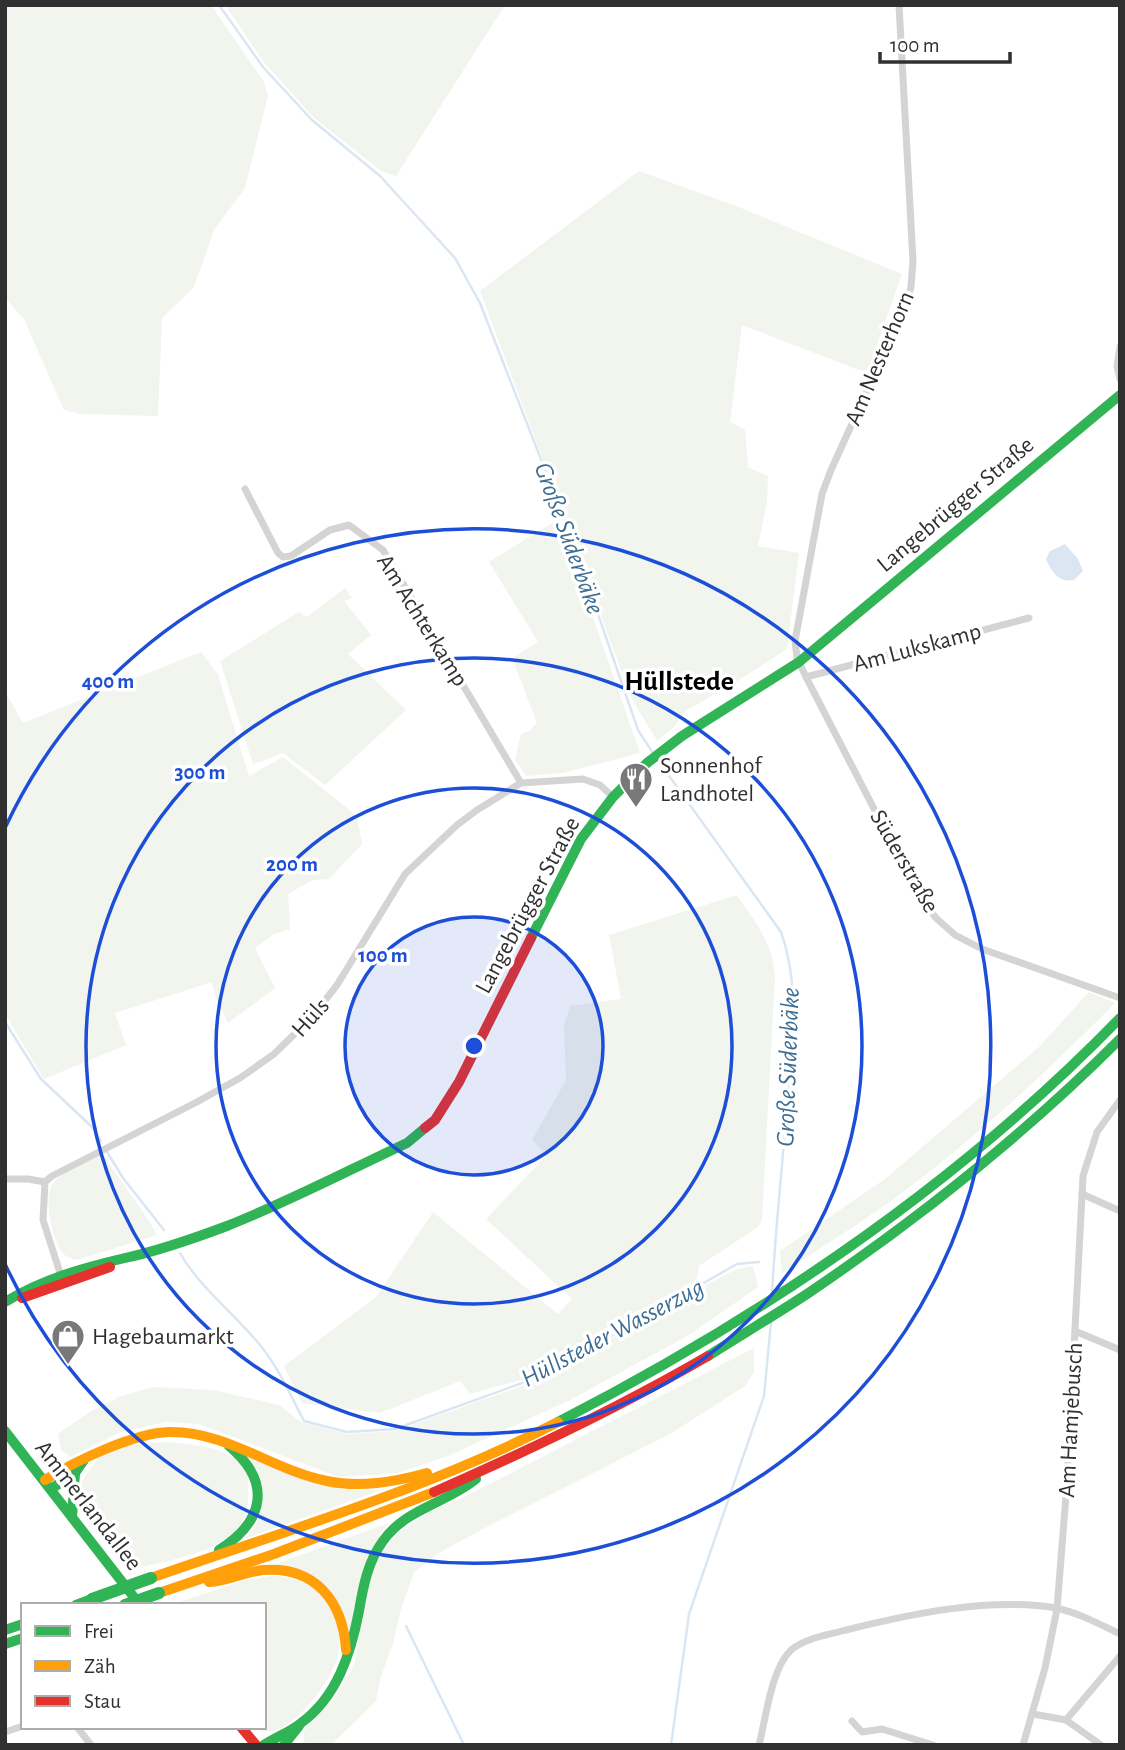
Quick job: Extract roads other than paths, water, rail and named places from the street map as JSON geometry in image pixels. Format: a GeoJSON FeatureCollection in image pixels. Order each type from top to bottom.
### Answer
{"type":"FeatureCollection","features":[{"type":"Feature","properties":{"kind":"main road","name":"Langebrügger Straße"},"geometry":{"type":"LineString","coordinates":[[7,1301],[62,1279],[114,1265],[126,1258],[226,1226],[407,1143],[435,1120],[459,1082],[573,853],[588,828],[613,797],[664,750],[799,662],[1120,395]]}},
{"type":"Feature","properties":{"kind":"main road"},"geometry":{"type":"LineString","coordinates":[[131,1603],[331,1533],[481,1474],[674,1377],[948,1174],[1029,1105],[1120,1018]]}},
{"type":"Feature","properties":{"kind":"main road"},"geometry":{"type":"LineString","coordinates":[[81,1603],[292,1532],[455,1469],[550,1426],[801,1298],[886,1240],[968,1175],[1040,1114],[1120,1039]]}},
{"type":"Feature","properties":{"kind":"main road","name":"Ammerlandallee"},"geometry":{"type":"LineString","coordinates":[[5,1431],[139,1603]]}},
{"type":"Feature","properties":{"kind":"main road"},"geometry":{"type":"LineString","coordinates":[[48,1485],[61,1470],[118,1443],[150,1435],[184,1433],[249,1449],[313,1477],[335,1483],[356,1485],[394,1482],[435,1471],[455,1469]]}},
{"type":"Feature","properties":{"kind":"main road"},"geometry":{"type":"LineString","coordinates":[[156,1576],[172,1567],[228,1546],[246,1531],[255,1517],[259,1497],[253,1472],[240,1454],[220,1440]]}},
{"type":"Feature","properties":{"kind":"main road"},"geometry":{"type":"LineString","coordinates":[[48,1485],[75,1473],[85,1460]]}},
{"type":"Feature","properties":{"kind":"main road"},"geometry":{"type":"LineString","coordinates":[[72,1517],[75,1473]]}},
{"type":"Feature","properties":{"kind":"main road"},"geometry":{"type":"LineString","coordinates":[[287,1744],[336,1684],[354,1642],[363,1585],[383,1539],[407,1518],[466,1489],[481,1474]]}},
{"type":"Feature","properties":{"kind":"main road"},"geometry":{"type":"LineString","coordinates":[[195,1582],[214,1583],[264,1570],[291,1572],[309,1578],[331,1595],[341,1614],[346,1639],[345,1663]]}},
{"type":"Feature","properties":{"kind":"main road"},"geometry":{"type":"LineString","coordinates":[[264,1745],[301,1724]]}},
{"type":"Feature","properties":{"kind":"main road"},"geometry":{"type":"LineString","coordinates":[[243,1729],[256,1745]]}},
{"type":"Feature","properties":{"kind":"street","name":"Am Nesterhorn"},"geometry":{"type":"LineString","coordinates":[[799,662],[795,641],[822,494],[906,305],[911,287],[913,261],[899,5]]}},
{"type":"Feature","properties":{"kind":"street"},"geometry":{"type":"LineString","coordinates":[[1120,347],[1117,366],[1120,379]]}},
{"type":"Feature","properties":{"kind":"street","name":"Am Achterkamp"},"geometry":{"type":"LineString","coordinates":[[245,489],[278,553],[284,557],[290,556],[330,530],[349,525],[383,550],[521,783]]}},
{"type":"Feature","properties":{"kind":"street","name":"Am Lukskamp"},"geometry":{"type":"LineString","coordinates":[[806,677],[1029,618]]}},
{"type":"Feature","properties":{"kind":"street","name":"Süderstraße"},"geometry":{"type":"LineString","coordinates":[[799,662],[919,895],[936,918],[955,934],[982,949],[1120,998]]}},
{"type":"Feature","properties":{"kind":"street","name":"Hüls"},"geometry":{"type":"LineString","coordinates":[[45,1182],[240,1078],[274,1054],[312,1017],[337,985],[390,896],[412,866],[457,825],[521,783],[583,779],[600,785],[613,797]]}},
{"type":"Feature","properties":{"kind":"street","name":"Am Hamjebusch"},"geometry":{"type":"LineString","coordinates":[[1023,1745],[1033,1714],[1057,1609],[1082,1194],[1087,1163],[1097,1132],[1120,1100]]}},
{"type":"Feature","properties":{"kind":"street"},"geometry":{"type":"LineString","coordinates":[[5,1179],[45,1182],[43,1220],[62,1279]]}},
{"type":"Feature","properties":{"kind":"street"},"geometry":{"type":"LineString","coordinates":[[1082,1194],[1120,1211]]}},
{"type":"Feature","properties":{"kind":"street"},"geometry":{"type":"LineString","coordinates":[[1075,1331],[1120,1350]]}},
{"type":"Feature","properties":{"kind":"street"},"geometry":{"type":"LineString","coordinates":[[759,1745],[784,1658],[798,1645],[818,1637],[899,1617],[978,1606],[1021,1605],[1057,1609],[1083,1616],[1120,1634]]}},
{"type":"Feature","properties":{"kind":"street"},"geometry":{"type":"LineString","coordinates":[[1066,1720],[1120,1656]]}},
{"type":"Feature","properties":{"kind":"street"},"geometry":{"type":"LineString","coordinates":[[1033,1714],[1066,1720],[1101,1745]]}},
{"type":"Feature","properties":{"kind":"street"},"geometry":{"type":"LineString","coordinates":[[852,1721],[862,1732],[882,1729],[933,1745]]}},
{"type":"Feature","properties":{"kind":"street"},"geometry":{"type":"LineString","coordinates":[[79,1729],[91,1745]]}},
{"type":"Feature","properties":{"kind":"waterway","name":"Große Süderbäke"},"geometry":{"type":"LineString","coordinates":[[219,5],[263,67],[312,120],[380,176],[455,258],[480,303],[572,539],[638,730],[653,753]]}},
{"type":"Feature","properties":{"kind":"waterway","name":"Große Süderbäke"},"geometry":{"type":"LineString","coordinates":[[657,759],[781,932],[787,954],[793,997],[793,1041],[772,1294]]}},
{"type":"Feature","properties":{"kind":"waterway","name":"Hüllsteder Wasserzug"},"geometry":{"type":"LineString","coordinates":[[5,1022],[41,1079],[92,1127],[101,1141]]}},
{"type":"Feature","properties":{"kind":"waterway","name":"Hüllsteder Wasserzug"},"geometry":{"type":"LineString","coordinates":[[107,1152],[123,1178],[164,1230]]}},
{"type":"Feature","properties":{"kind":"waterway","name":"Hüllsteder Wasserzug"},"geometry":{"type":"LineString","coordinates":[[180,1253],[205,1287],[262,1347],[304,1421],[347,1432],[395,1429],[539,1377],[737,1264],[759,1262]]}},
{"type":"Feature","properties":{"kind":"waterway","name":"Große Süderbäke"},"geometry":{"type":"LineString","coordinates":[[671,1745],[689,1614],[764,1396],[771,1322]]}},
{"type":"Feature","properties":{"kind":"waterway"},"geometry":{"type":"LineString","coordinates":[[406,1626],[464,1745]]}},
{"type":"Feature","properties":{"kind":"place","name":"Sonnenhof Landhotel"},"geometry":{"type":"Point","coordinates":[636,809]}},
{"type":"Feature","properties":{"kind":"place","name":"Hagebaumarkt"},"geometry":{"type":"Point","coordinates":[68,1366]}},
{"type":"Feature","properties":{"kind":"district","name":"Hüllstede"},"geometry":{"type":"Point","coordinates":[679,680]}}]}
